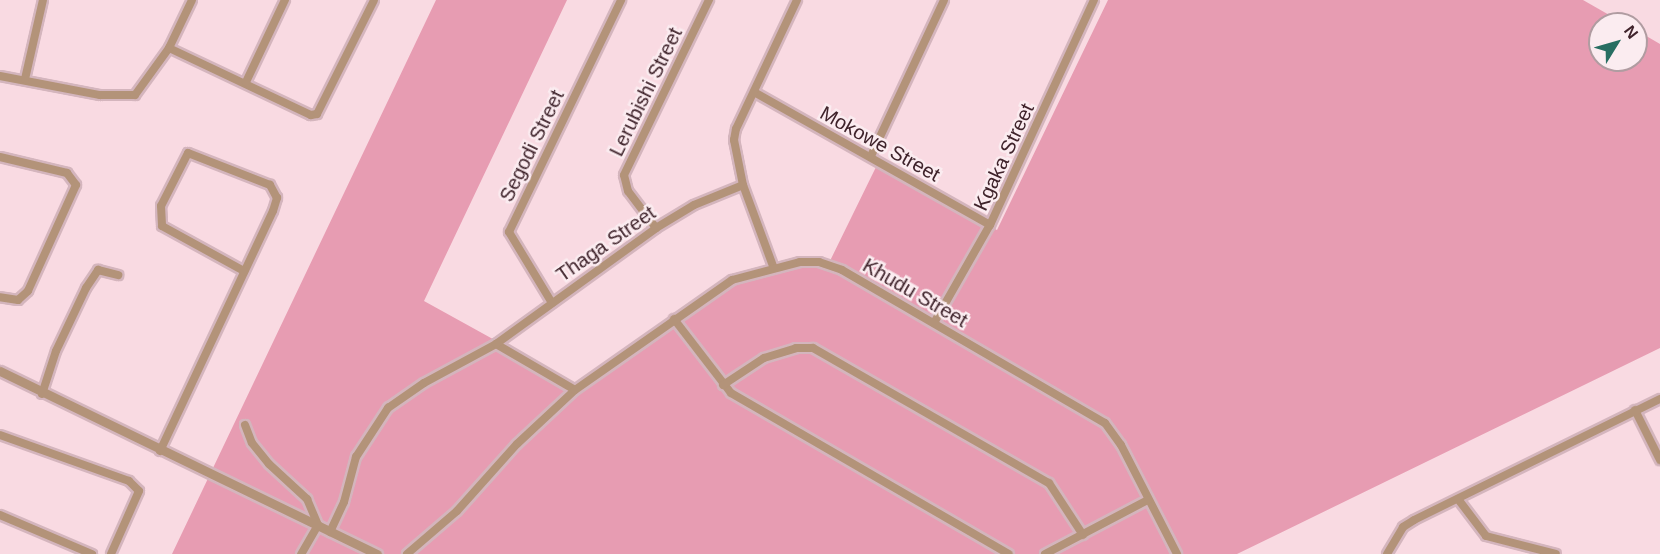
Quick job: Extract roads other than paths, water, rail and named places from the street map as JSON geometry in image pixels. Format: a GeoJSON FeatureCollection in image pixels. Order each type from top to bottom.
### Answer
{"type":"FeatureCollection","features":[{"type":"Feature","properties":{"kind":"street"},"geometry":{"type":"LineString","coordinates":[[25,79],[43,0]]}},
{"type":"Feature","properties":{"kind":"street"},"geometry":{"type":"LineString","coordinates":[[0,76],[100,95],[135,95],[169,48],[192,0]]}},
{"type":"Feature","properties":{"kind":"street"},"geometry":{"type":"LineString","coordinates":[[246,82],[285,0]]}},
{"type":"Feature","properties":{"kind":"street"},"geometry":{"type":"LineString","coordinates":[[169,48],[246,82],[311,115],[317,114],[374,0]]}},
{"type":"Feature","properties":{"kind":"street","name":"Segodi Street"},"geometry":{"type":"LineString","coordinates":[[552,303],[509,232],[621,0]]}},
{"type":"Feature","properties":{"kind":"street","name":"Lerubishi Street"},"geometry":{"type":"LineString","coordinates":[[656,228],[628,191],[624,175],[709,0]]}},
{"type":"Feature","properties":{"kind":"street"},"geometry":{"type":"LineString","coordinates":[[773,266],[743,186],[734,140],[753,92],[797,0]]}},
{"type":"Feature","properties":{"kind":"street"},"geometry":{"type":"LineString","coordinates":[[870,156],[944,0]]}},
{"type":"Feature","properties":{"kind":"street","name":"Kgaka Street"},"geometry":{"type":"LineString","coordinates":[[934,323],[990,225],[1094,0]]}},
{"type":"Feature","properties":{"kind":"street","name":"Mokowe Street"},"geometry":{"type":"LineString","coordinates":[[753,92],[990,225]]}},
{"type":"Feature","properties":{"kind":"street"},"geometry":{"type":"LineString","coordinates":[[160,451],[273,211],[277,198],[270,185],[188,153],[160,206],[162,226],[206,253],[244,271]]}},
{"type":"Feature","properties":{"kind":"street"},"geometry":{"type":"LineString","coordinates":[[0,157],[67,173],[76,184],[28,291],[18,300],[0,297]]}},
{"type":"Feature","properties":{"kind":"street","name":"Thaga Street"},"geometry":{"type":"LineString","coordinates":[[330,532],[344,502],[356,457],[382,414],[424,383],[496,344],[656,228],[694,205],[743,186]]}},
{"type":"Feature","properties":{"kind":"street","name":"Khudu Street"},"geometry":{"type":"LineString","coordinates":[[407,554],[457,511],[517,444],[575,390],[732,280],[773,266],[800,262],[826,264],[934,323],[1106,423],[1121,445],[1177,554]]}},
{"type":"Feature","properties":{"kind":"street"},"geometry":{"type":"LineString","coordinates":[[42,394],[56,351],[86,288],[98,270],[118,275]]}},
{"type":"Feature","properties":{"kind":"street"},"geometry":{"type":"LineString","coordinates":[[674,319],[723,386],[773,420],[1009,554]]}},
{"type":"Feature","properties":{"kind":"street"},"geometry":{"type":"LineString","coordinates":[[496,344],[575,390]]}},
{"type":"Feature","properties":{"kind":"street"},"geometry":{"type":"LineString","coordinates":[[723,386],[764,358],[796,348],[813,348],[1050,483],[1083,535]]}},
{"type":"Feature","properties":{"kind":"street"},"geometry":{"type":"LineString","coordinates":[[0,371],[42,394],[377,554]]}},
{"type":"Feature","properties":{"kind":"street"},"geometry":{"type":"LineString","coordinates":[[1387,554],[1403,527],[1660,399]]}},
{"type":"Feature","properties":{"kind":"street"},"geometry":{"type":"LineString","coordinates":[[1635,410],[1660,460]]}},
{"type":"Feature","properties":{"kind":"street"},"geometry":{"type":"LineString","coordinates":[[246,425],[252,443],[269,464],[307,499],[318,525]]}},
{"type":"Feature","properties":{"kind":"street"},"geometry":{"type":"LineString","coordinates":[[0,435],[129,481],[139,491],[111,554]]}},
{"type":"Feature","properties":{"kind":"street"},"geometry":{"type":"LineString","coordinates":[[1458,499],[1486,536],[1556,554]]}},
{"type":"Feature","properties":{"kind":"street"},"geometry":{"type":"LineString","coordinates":[[1046,554],[1148,500]]}},
{"type":"Feature","properties":{"kind":"street"},"geometry":{"type":"LineString","coordinates":[[0,515],[92,554]]}},
{"type":"Feature","properties":{"kind":"street"},"geometry":{"type":"LineString","coordinates":[[301,554],[318,525]]}}]}
